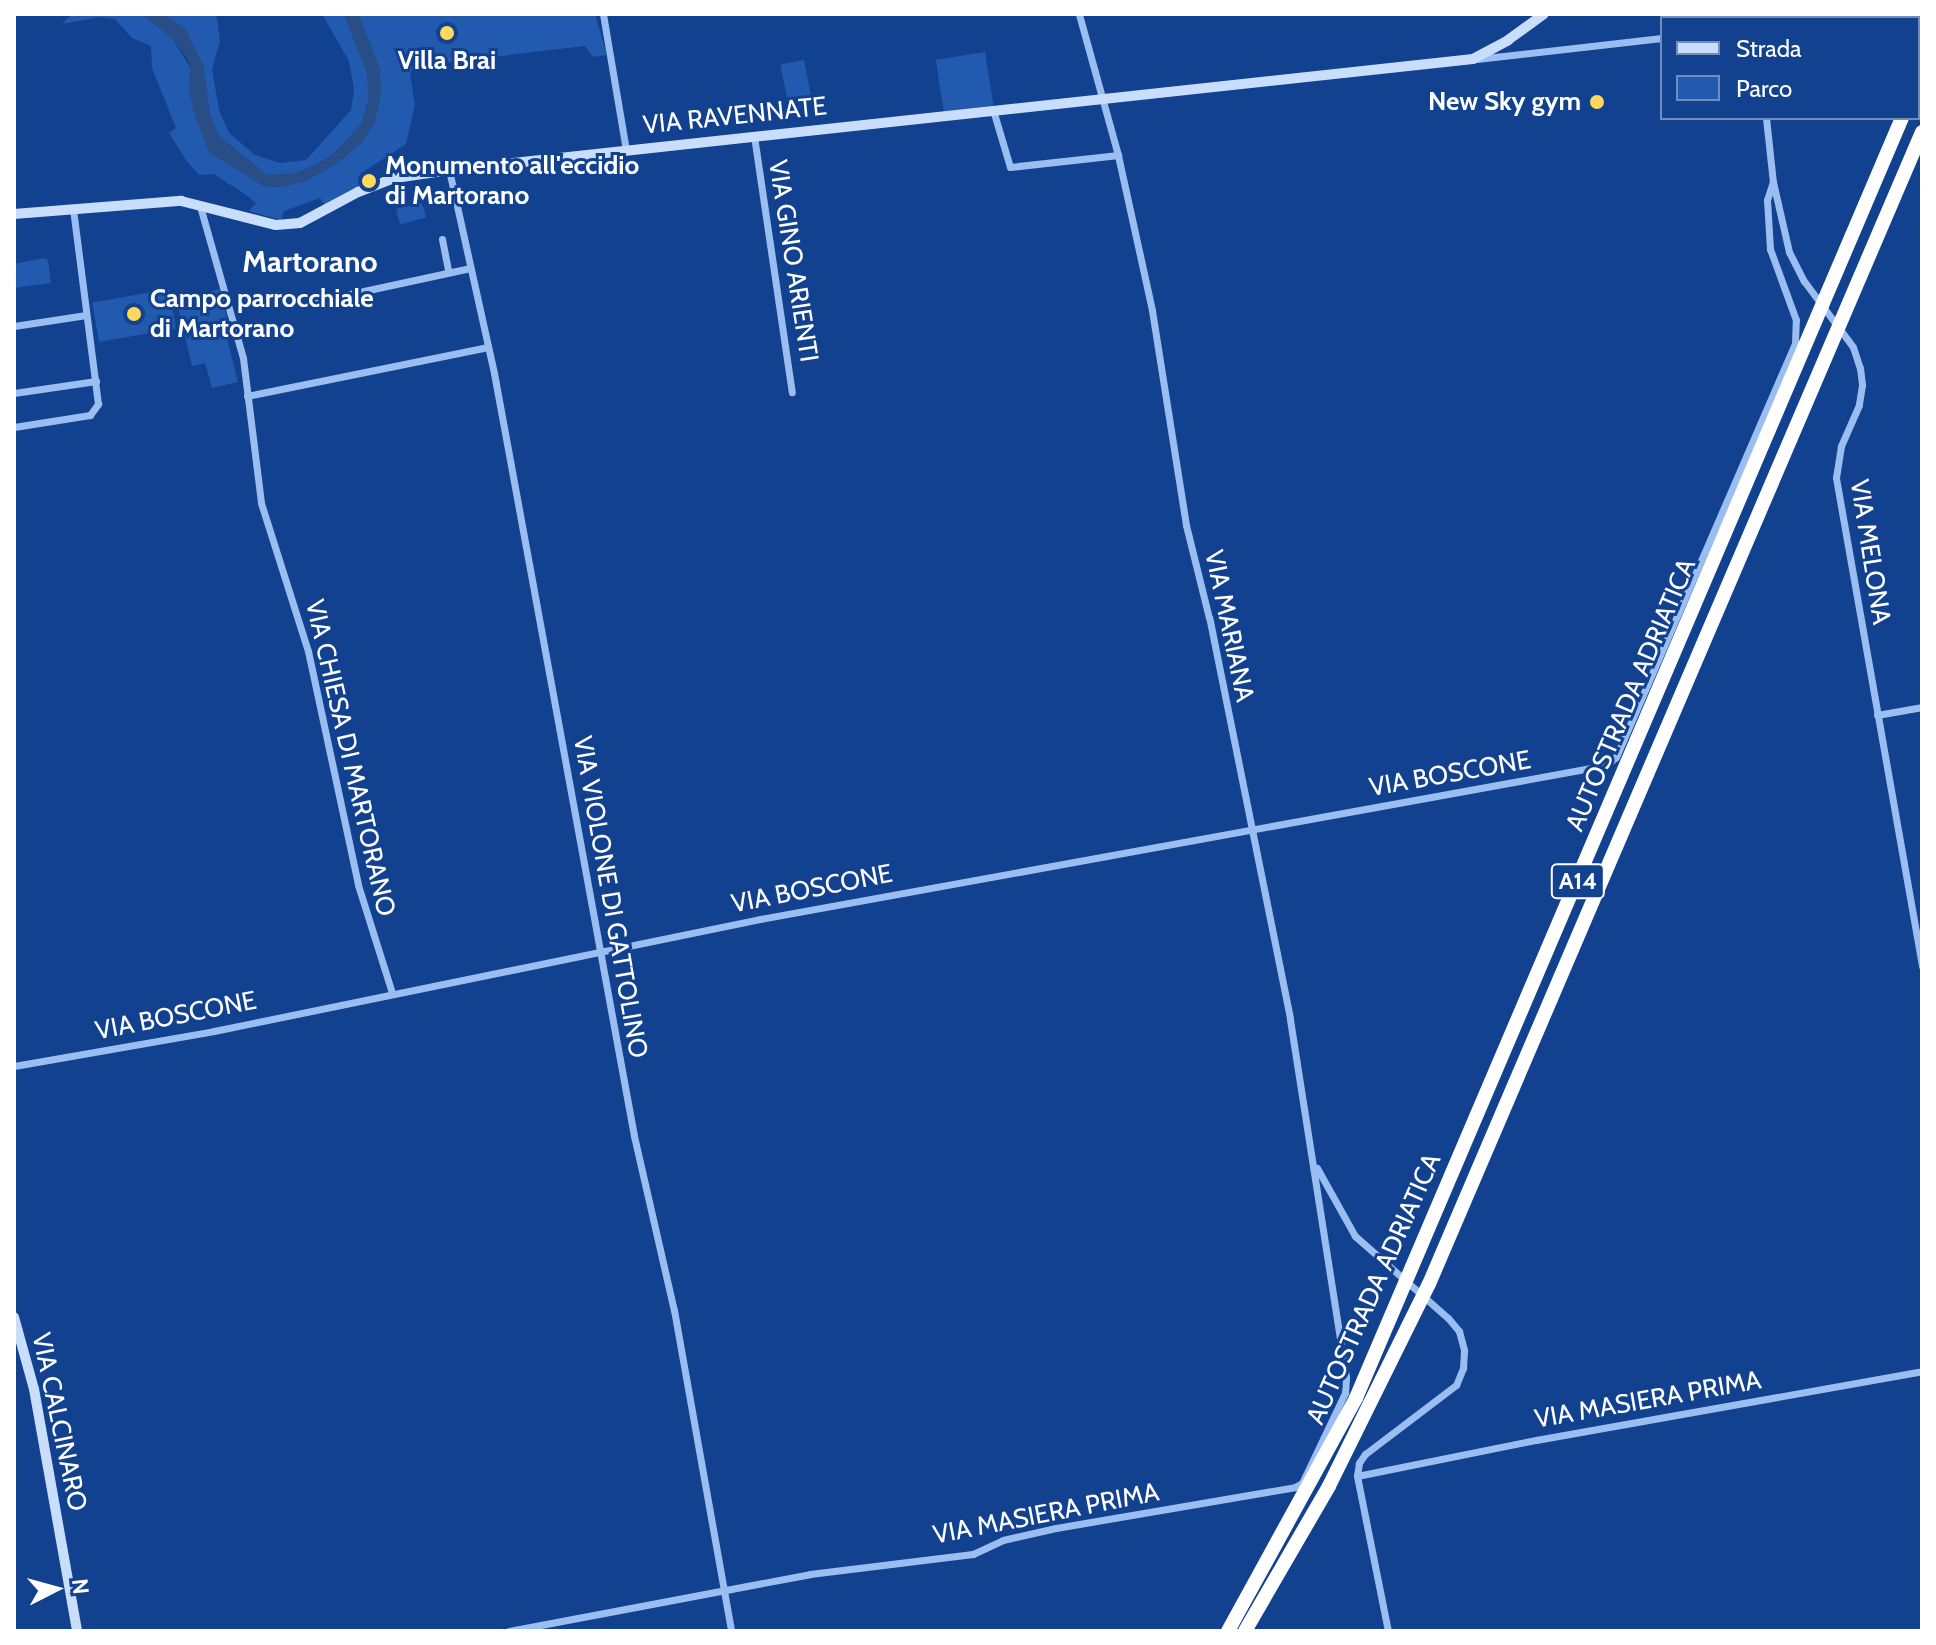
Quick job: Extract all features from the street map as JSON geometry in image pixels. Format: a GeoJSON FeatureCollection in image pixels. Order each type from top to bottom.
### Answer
{"type":"FeatureCollection","features":[{"type":"Feature","properties":{"kind":"highway","name":"AUTOSTRADA ADRIATICA"},"geometry":{"type":"LineString","coordinates":[[1228,1631],[1356,1398],[1901,120]]}},
{"type":"Feature","properties":{"kind":"highway","name":"AUTOSTRADA ADRIATICA"},"geometry":{"type":"LineString","coordinates":[[1245,1631],[1329,1486],[1429,1284],[1922,132]]}},
{"type":"Feature","properties":{"kind":"main road","name":"VIA RAVENNATE"},"geometry":{"type":"LineString","coordinates":[[14,214],[153,201],[200,204],[276,225],[300,223],[358,192],[395,178],[449,170],[1473,59],[1508,40],[1544,14]]}},
{"type":"Feature","properties":{"kind":"main road","name":"VIA CALCINARO"},"geometry":{"type":"LineString","coordinates":[[14,1317],[34,1389],[77,1631]]}},
{"type":"Feature","properties":{"kind":"street"},"geometry":{"type":"LineString","coordinates":[[603,14],[626,150]]}},
{"type":"Feature","properties":{"kind":"street","name":"VIA MARIANA"},"geometry":{"type":"LineString","coordinates":[[1079,14],[1118,155],[1152,310],[1186,525],[1209,618],[1290,1018],[1346,1377],[1345,1393]]}},
{"type":"Feature","properties":{"kind":"street"},"geometry":{"type":"LineString","coordinates":[[1854,16],[1883,14]]}},
{"type":"Feature","properties":{"kind":"street","name":"VIA RAVENNATE"},"geometry":{"type":"LineString","coordinates":[[1473,59],[1660,38]]}},
{"type":"Feature","properties":{"kind":"street"},"geometry":{"type":"LineString","coordinates":[[1508,40],[1527,54]]}},
{"type":"Feature","properties":{"kind":"street"},"geometry":{"type":"LineString","coordinates":[[993,110],[1010,167],[1118,155]]}},
{"type":"Feature","properties":{"kind":"street","name":"VIA MELONA"},"geometry":{"type":"LineString","coordinates":[[1766,120],[1773,182],[1794,263],[1853,347],[1860,368],[1862,385],[1859,405],[1841,446],[1836,478],[1922,966]]}},
{"type":"Feature","properties":{"kind":"street","name":"VIA GINO ARIENTI"},"geometry":{"type":"LineString","coordinates":[[754,136],[792,392]]}},
{"type":"Feature","properties":{"kind":"street","name":"VIA VIOLONE DI GATTOLINO"},"geometry":{"type":"LineString","coordinates":[[449,170],[488,347],[634,1136],[674,1310],[731,1631]]}},
{"type":"Feature","properties":{"kind":"street","name":"VIA BOSCONE"},"geometry":{"type":"LineString","coordinates":[[14,1066],[214,1031],[819,908],[1250,832],[1424,796],[1596,769],[1616,757],[1795,343],[1796,320],[1770,249],[1767,200],[1773,182]]}},
{"type":"Feature","properties":{"kind":"street","name":"VIA CHIESA DI MARTORANO"},"geometry":{"type":"LineString","coordinates":[[200,204],[243,358],[261,503],[308,651],[358,885],[392,993]]}},
{"type":"Feature","properties":{"kind":"street"},"geometry":{"type":"LineString","coordinates":[[14,427],[90,415],[98,404],[73,209]]}},
{"type":"Feature","properties":{"kind":"street"},"geometry":{"type":"LineString","coordinates":[[442,239],[448,271]]}},
{"type":"Feature","properties":{"kind":"street"},"geometry":{"type":"LineString","coordinates":[[313,302],[470,268]]}},
{"type":"Feature","properties":{"kind":"street"},"geometry":{"type":"LineString","coordinates":[[14,326],[86,315]]}},
{"type":"Feature","properties":{"kind":"street"},"geometry":{"type":"LineString","coordinates":[[247,396],[488,347]]}},
{"type":"Feature","properties":{"kind":"street"},"geometry":{"type":"LineString","coordinates":[[14,393],[96,381]]}},
{"type":"Feature","properties":{"kind":"street"},"geometry":{"type":"LineString","coordinates":[[1877,715],[1922,707]]}},
{"type":"Feature","properties":{"kind":"street","name":"VIA MARIANA"},"geometry":{"type":"LineString","coordinates":[[1313,1163],[1355,1236],[1459,1331],[1464,1350],[1463,1368],[1456,1385],[1365,1454]]}},
{"type":"Feature","properties":{"kind":"street","name":"VIA MASIERA PRIMA"},"geometry":{"type":"LineString","coordinates":[[1357,1476],[1536,1440],[1922,1371]]}},
{"type":"Feature","properties":{"kind":"street","name":"VIA MASIERA PRIMA"},"geometry":{"type":"LineString","coordinates":[[509,1631],[724,1589],[882,1563],[973,1554],[1003,1540],[1056,1528],[1295,1487],[1302,1483],[1345,1393]]}},
{"type":"Feature","properties":{"kind":"street"},"geometry":{"type":"LineString","coordinates":[[1365,1454],[1372,1469],[1381,1472]]}},
{"type":"Feature","properties":{"kind":"street"},"geometry":{"type":"LineString","coordinates":[[1365,1454],[1359,1463],[1357,1476],[1388,1631]]}},
{"type":"Feature","properties":{"kind":"green space"},"geometry":{"type":"Polygon","coordinates":[[[72,14],[142,14],[173,39],[191,69],[189,91],[209,152],[264,186],[281,187],[305,181],[336,164],[363,141],[380,70],[358,14],[595,14],[607,55],[593,57],[585,46],[416,66],[410,73],[415,105],[406,144],[366,170],[372,182],[326,207],[320,198],[284,211],[281,220],[249,211],[256,203],[214,174],[199,175],[186,160],[169,133],[176,128],[152,68],[151,46],[132,38],[115,19],[100,17],[62,24],[72,14]]]}},
{"type":"Feature","properties":{"kind":"green space"},"geometry":{"type":"Polygon","coordinates":[[[163,14],[214,14],[220,41],[212,69],[219,110],[229,133],[255,155],[280,163],[306,160],[351,110],[354,90],[349,61],[322,14],[344,14],[367,73],[369,97],[362,123],[334,154],[317,164],[294,174],[267,175],[219,136],[210,114],[203,65],[163,14]]]}},
{"type":"Feature","properties":{"kind":"green space"},"geometry":{"type":"Polygon","coordinates":[[[985,52],[994,106],[944,114],[936,60],[985,52]]]}},
{"type":"Feature","properties":{"kind":"green space"},"geometry":{"type":"Polygon","coordinates":[[[804,60],[811,96],[788,101],[780,65],[804,60]]]}},
{"type":"Feature","properties":{"kind":"green space"},"geometry":{"type":"Polygon","coordinates":[[[422,202],[426,217],[400,224],[396,209],[422,202]]]}},
{"type":"Feature","properties":{"kind":"green space"},"geometry":{"type":"Polygon","coordinates":[[[44,258],[48,260],[51,283],[14,288],[14,264],[44,258]]]}},
{"type":"Feature","properties":{"kind":"green space","name":"Campo parrocchiale di Martorano"},"geometry":{"type":"Polygon","coordinates":[[[169,289],[176,328],[99,342],[92,303],[169,289]]]}},
{"type":"Feature","properties":{"kind":"green space"},"geometry":{"type":"Polygon","coordinates":[[[219,289],[228,322],[223,323],[238,382],[212,388],[205,363],[192,366],[176,299],[219,289]]]}},
{"type":"Feature","properties":{"kind":"shaded area"},"geometry":{"type":"Polygon","coordinates":[[[142,14],[163,14],[185,28],[203,65],[210,114],[219,136],[267,175],[294,174],[317,164],[334,154],[362,123],[369,97],[367,73],[344,14],[358,14],[380,69],[381,94],[375,122],[363,141],[336,164],[305,181],[281,187],[264,186],[209,152],[189,91],[191,69],[187,58],[173,39],[142,14]]]}},
{"type":"Feature","properties":{"kind":"place","name":"Villa Brai"},"geometry":{"type":"Point","coordinates":[447,33]}},
{"type":"Feature","properties":{"kind":"place","name":"New Sky gym"},"geometry":{"type":"Point","coordinates":[1597,102]}},
{"type":"Feature","properties":{"kind":"place","name":"Monumento all'eccidio di Martorano"},"geometry":{"type":"Point","coordinates":[369,181]}},
{"type":"Feature","properties":{"kind":"place","name":"Campo parrocchiale di Martorano"},"geometry":{"type":"Point","coordinates":[134,314]}},
{"type":"Feature","properties":{"kind":"district","name":"Martorano"},"geometry":{"type":"Point","coordinates":[310,262]}}]}
